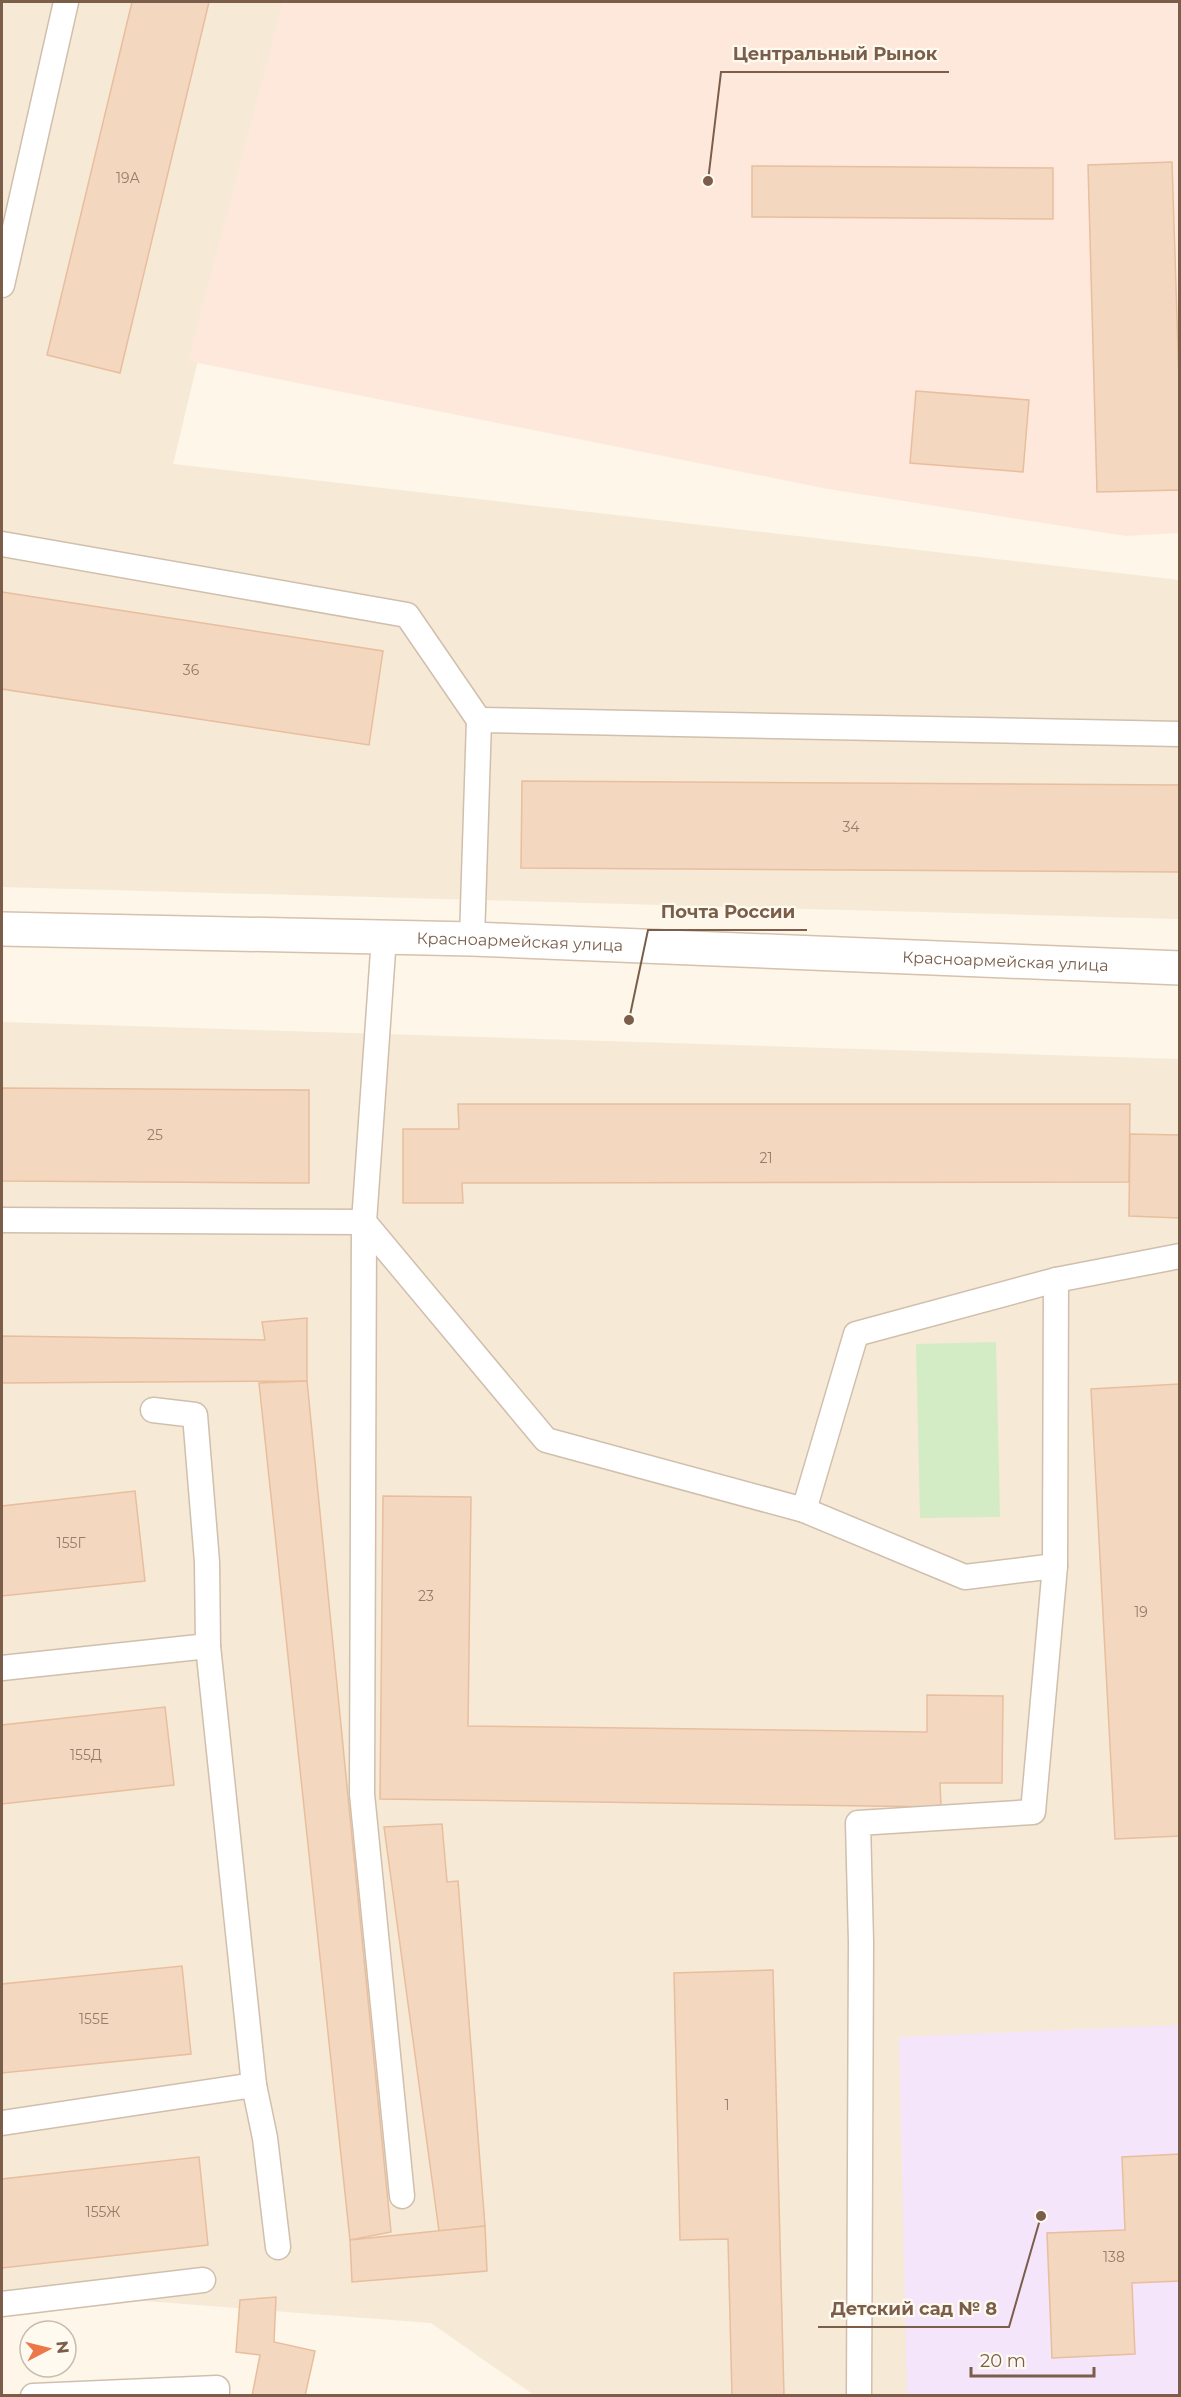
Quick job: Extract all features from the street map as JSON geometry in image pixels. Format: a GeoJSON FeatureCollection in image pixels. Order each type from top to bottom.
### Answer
{"type":"FeatureCollection","features":[{"type":"Feature","properties":{"kind":"street","name":"Красноармейская улица"},"geometry":{"type":"LineString","coordinates":[[2,929],[472,939],[1179,968]]}},
{"type":"Feature","properties":{"kind":"lane"},"geometry":{"type":"LineString","coordinates":[[2,285],[66,2]]}},
{"type":"Feature","properties":{"kind":"lane"},"geometry":{"type":"LineString","coordinates":[[2,544],[407,615],[479,720],[472,939]]}},
{"type":"Feature","properties":{"kind":"lane"},"geometry":{"type":"LineString","coordinates":[[479,720],[1179,734]]}},
{"type":"Feature","properties":{"kind":"lane"},"geometry":{"type":"LineString","coordinates":[[384,937],[364,1222],[362,1794],[402,2196]]}},
{"type":"Feature","properties":{"kind":"lane"},"geometry":{"type":"LineString","coordinates":[[2,1220],[364,1222],[546,1440],[804,1510],[965,1577],[1055,1566]]}},
{"type":"Feature","properties":{"kind":"lane"},"geometry":{"type":"LineString","coordinates":[[804,1510],[856,1334],[1056,1280],[1179,1256]]}},
{"type":"Feature","properties":{"kind":"lane"},"geometry":{"type":"LineString","coordinates":[[859,2396],[861,1942],[858,1823],[1033,1812],[1055,1566],[1056,1280]]}},
{"type":"Feature","properties":{"kind":"lane"},"geometry":{"type":"LineString","coordinates":[[153,1410],[195,1415],[207,1562],[208,1646],[254,2085],[265,2138],[278,2247]]}},
{"type":"Feature","properties":{"kind":"lane"},"geometry":{"type":"LineString","coordinates":[[2,1668],[208,1646]]}},
{"type":"Feature","properties":{"kind":"lane"},"geometry":{"type":"LineString","coordinates":[[2,2123],[254,2085]]}},
{"type":"Feature","properties":{"kind":"lane"},"geometry":{"type":"LineString","coordinates":[[2,2304],[203,2280]]}},
{"type":"Feature","properties":{"kind":"lane"},"geometry":{"type":"LineString","coordinates":[[33,2396],[217,2388],[217,2396]]}},
{"type":"Feature","properties":{"kind":"shaded area"},"geometry":{"type":"Polygon","coordinates":[[[2,2],[284,2],[173,464],[1179,580],[1179,919],[2,887],[2,2]]]}},
{"type":"Feature","properties":{"kind":"shaded area"},"geometry":{"type":"Polygon","coordinates":[[[283,2],[1179,2],[1179,533],[1126,536],[828,489],[188,361],[283,2]]]}},
{"type":"Feature","properties":{"kind":"shaded area"},"geometry":{"type":"Polygon","coordinates":[[[2,1022],[1179,1059],[1179,2395],[534,2395],[431,2323],[2,2290],[2,1022]]]}},
{"type":"Feature","properties":{"kind":"shaded area"},"geometry":{"type":"Polygon","coordinates":[[[1179,2025],[1179,2395],[907,2395],[899,2037],[1179,2025]]]}},
{"type":"Feature","properties":{"kind":"green space"},"geometry":{"type":"Polygon","coordinates":[[[996,1342],[1000,1517],[920,1518],[916,1344],[996,1342]]]}},
{"type":"Feature","properties":{"kind":"building"},"geometry":{"type":"Polygon","coordinates":[[[132,2],[209,2],[120,373],[47,355],[132,2]]]}},
{"type":"Feature","properties":{"kind":"building"},"geometry":{"type":"Polygon","coordinates":[[[1172,162],[1180,411],[1180,490],[1097,492],[1088,165],[1172,162]]]}},
{"type":"Feature","properties":{"kind":"building"},"geometry":{"type":"Polygon","coordinates":[[[752,166],[1053,168],[1053,219],[752,217],[752,166]]]}},
{"type":"Feature","properties":{"kind":"building"},"geometry":{"type":"Polygon","coordinates":[[[916,391],[1029,400],[1023,472],[910,463],[916,391]]]}},
{"type":"Feature","properties":{"kind":"building"},"geometry":{"type":"Polygon","coordinates":[[[2,592],[383,651],[369,745],[2,689],[2,592]]]}},
{"type":"Feature","properties":{"kind":"building"},"geometry":{"type":"Polygon","coordinates":[[[522,781],[1180,785],[1180,872],[521,868],[522,781]]]}},
{"type":"Feature","properties":{"kind":"building"},"geometry":{"type":"Polygon","coordinates":[[[2,1088],[309,1090],[309,1183],[2,1181],[2,1088]]]}},
{"type":"Feature","properties":{"kind":"building"},"geometry":{"type":"Polygon","coordinates":[[[458,1104],[1130,1104],[1129,1182],[462,1183],[463,1203],[403,1203],[403,1129],[459,1129],[458,1104]]]}},
{"type":"Feature","properties":{"kind":"building"},"geometry":{"type":"Polygon","coordinates":[[[1130,1134],[1180,1135],[1180,1218],[1129,1216],[1130,1134]]]}},
{"type":"Feature","properties":{"kind":"building"},"geometry":{"type":"Polygon","coordinates":[[[307,1318],[307,1381],[2,1383],[2,1336],[265,1340],[262,1322],[307,1318]]]}},
{"type":"Feature","properties":{"kind":"building"},"geometry":{"type":"Polygon","coordinates":[[[307,1381],[391,2232],[350,2240],[259,1383],[307,1381]]]}},
{"type":"Feature","properties":{"kind":"building"},"geometry":{"type":"Polygon","coordinates":[[[1179,1384],[1180,1836],[1115,1839],[1091,1389],[1179,1384]]]}},
{"type":"Feature","properties":{"kind":"building"},"geometry":{"type":"Polygon","coordinates":[[[135,1491],[145,1581],[2,1596],[2,1506],[135,1491]]]}},
{"type":"Feature","properties":{"kind":"building"},"geometry":{"type":"Polygon","coordinates":[[[383,1496],[471,1497],[468,1726],[927,1732],[927,1695],[1003,1696],[1002,1783],[940,1783],[941,1807],[380,1799],[383,1496]]]}},
{"type":"Feature","properties":{"kind":"building"},"geometry":{"type":"Polygon","coordinates":[[[165,1707],[174,1785],[2,1804],[2,1725],[165,1707]]]}},
{"type":"Feature","properties":{"kind":"building"},"geometry":{"type":"Polygon","coordinates":[[[442,1824],[447,1882],[458,1881],[485,2226],[439,2231],[384,1827],[442,1824]]]}},
{"type":"Feature","properties":{"kind":"building"},"geometry":{"type":"Polygon","coordinates":[[[182,1966],[191,2054],[2,2073],[2,1984],[182,1966]]]}},
{"type":"Feature","properties":{"kind":"building"},"geometry":{"type":"Polygon","coordinates":[[[773,1970],[784,2396],[732,2396],[728,2239],[680,2240],[674,1973],[773,1970]]]}},
{"type":"Feature","properties":{"kind":"building"},"geometry":{"type":"Polygon","coordinates":[[[1180,2154],[1180,2281],[1132,2283],[1135,2354],[1052,2358],[1047,2233],[1125,2230],[1122,2157],[1180,2154]]]}},
{"type":"Feature","properties":{"kind":"building"},"geometry":{"type":"Polygon","coordinates":[[[199,2157],[208,2245],[2,2268],[2,2179],[199,2157]]]}},
{"type":"Feature","properties":{"kind":"building"},"geometry":{"type":"Polygon","coordinates":[[[485,2226],[487,2271],[352,2282],[350,2240],[485,2226]]]}},
{"type":"Feature","properties":{"kind":"building"},"geometry":{"type":"Polygon","coordinates":[[[276,2297],[274,2342],[315,2351],[305,2396],[252,2396],[260,2355],[236,2352],[240,2300],[276,2297]]]}},
{"type":"Feature","properties":{"kind":"place","name":"Центральный Рынок"},"geometry":{"type":"Point","coordinates":[708,181]}},
{"type":"Feature","properties":{"kind":"place","name":"Почта России"},"geometry":{"type":"Point","coordinates":[629,1020]}},
{"type":"Feature","properties":{"kind":"place","name":"Детский сад № 8"},"geometry":{"type":"Point","coordinates":[1041,2216]}}]}
